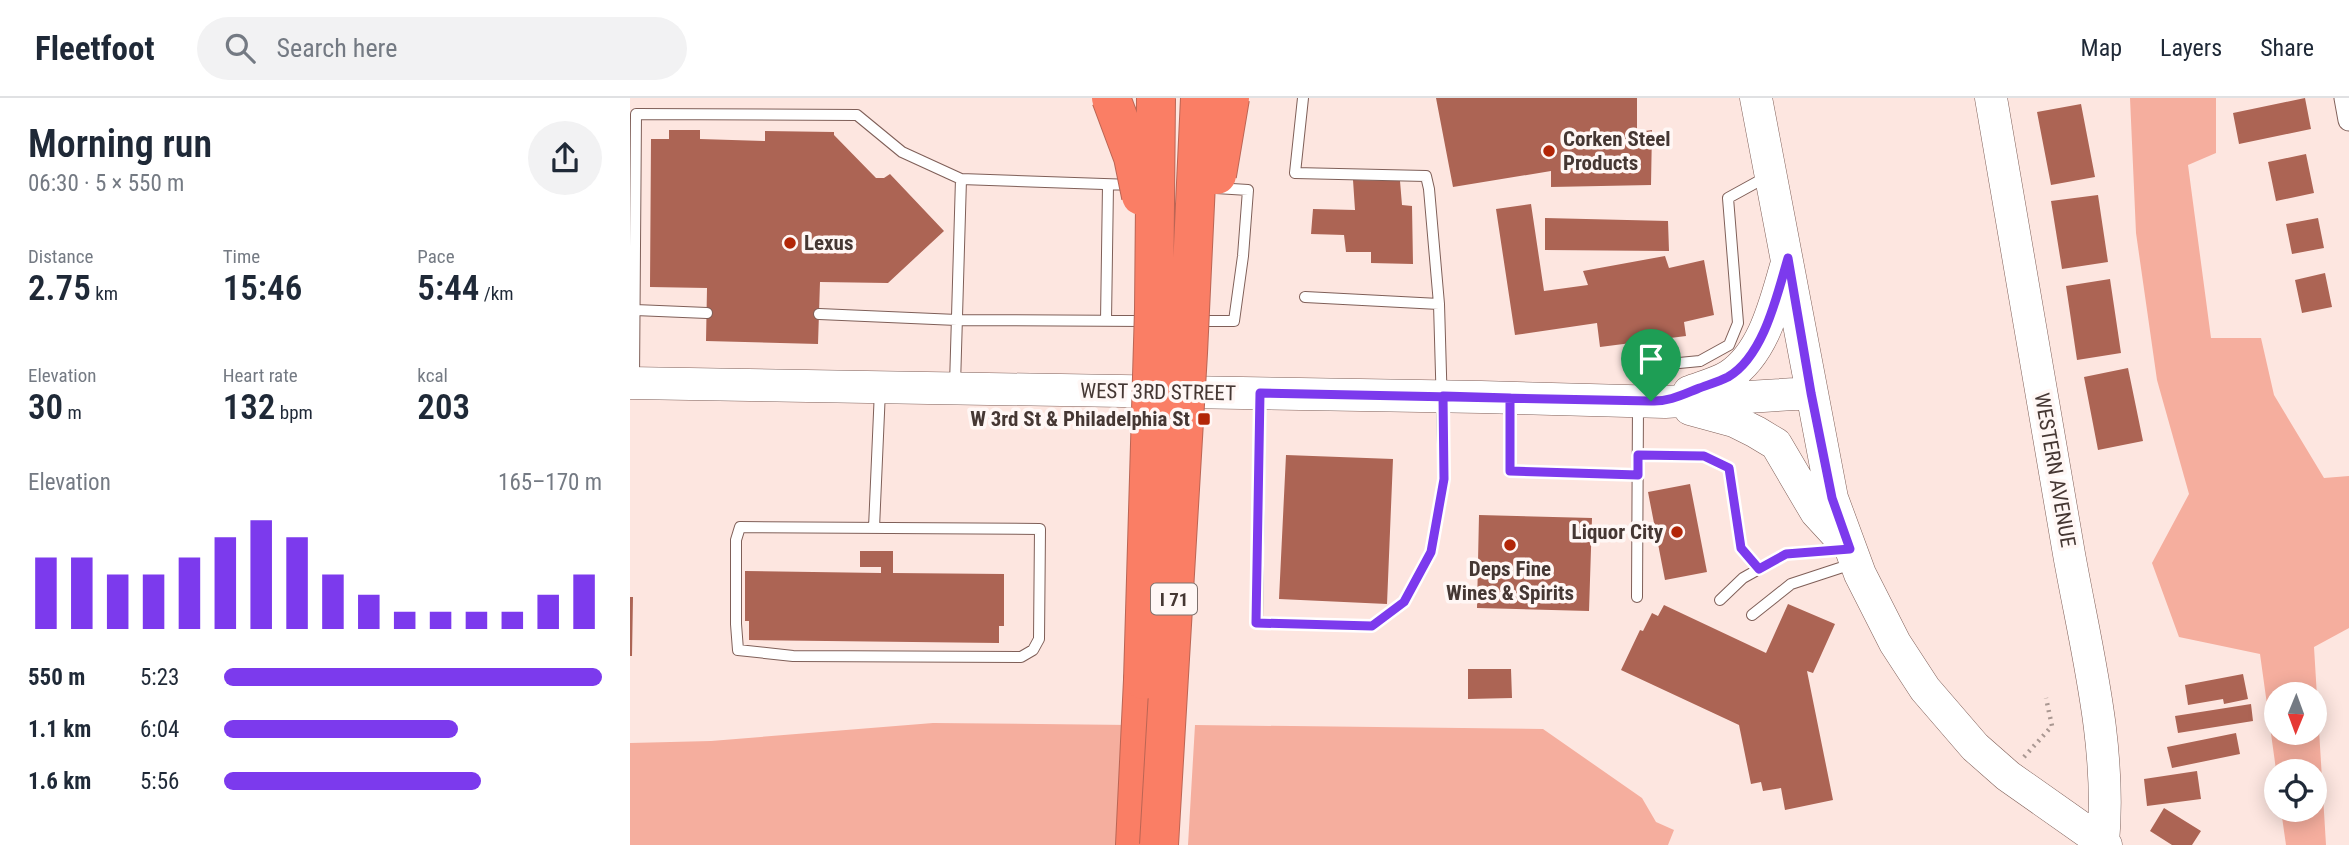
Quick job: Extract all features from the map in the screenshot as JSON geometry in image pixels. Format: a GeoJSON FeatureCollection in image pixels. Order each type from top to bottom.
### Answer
{"type":"FeatureCollection","features":[{"type":"Feature","properties":{"kind":"highway"},"geometry":{"type":"LineString","coordinates":[[1111,98],[1133,156],[1147,235],[1174,326]]}},
{"type":"Feature","properties":{"kind":"highway","name":"I 71"},"geometry":{"type":"LineString","coordinates":[[1156,98],[1174,326],[1159,845]]}},
{"type":"Feature","properties":{"kind":"highway","name":"I 71"},"geometry":{"type":"LineString","coordinates":[[1135,845],[1144,639],[1174,326],[1200,98]]}},
{"type":"Feature","properties":{"kind":"highway"},"geometry":{"type":"LineString","coordinates":[[1174,326],[1230,98]]}},
{"type":"Feature","properties":{"kind":"street"},"geometry":{"type":"LineString","coordinates":[[1756,98],[1832,498],[1853,556],[1895,643],[1925,689],[1975,747],[2008,776],[2104,844]]}},
{"type":"Feature","properties":{"kind":"street","name":"WESTERN AVENUE"},"geometry":{"type":"LineString","coordinates":[[1991,98],[2095,694],[2103,754],[2104,844]]}},
{"type":"Feature","properties":{"kind":"street"},"geometry":{"type":"LineString","coordinates":[[2345,98],[2349,120]]}},
{"type":"Feature","properties":{"kind":"street"},"geometry":{"type":"LineString","coordinates":[[1651,401],[1729,376],[1742,364],[1771,317],[1788,258]]}},
{"type":"Feature","properties":{"kind":"street","name":"WEST 3RD STREET"},"geometry":{"type":"LineString","coordinates":[[632,383],[1651,401],[1811,393]]}},
{"type":"Feature","properties":{"kind":"street"},"geometry":{"type":"LineString","coordinates":[[1651,401],[1734,421],[1776,444],[1815,512],[1853,556]]}},
{"type":"Feature","properties":{"kind":"lane"},"geometry":{"type":"LineString","coordinates":[[1260,393],[1256,623],[1372,626],[1404,602],[1431,552],[1444,479],[1439,304],[1429,189],[1426,176],[1296,173],[1303,98]]}},
{"type":"Feature","properties":{"kind":"lane"},"geometry":{"type":"LineString","coordinates":[[632,383],[636,114],[857,115],[902,152],[961,179],[1171,187]]}},
{"type":"Feature","properties":{"kind":"lane"},"geometry":{"type":"LineString","coordinates":[[1637,597],[1638,455],[1651,401],[1648,366],[1700,361],[1729,345],[1738,323],[1728,198],[1771,174]]}},
{"type":"Feature","properties":{"kind":"lane"},"geometry":{"type":"LineString","coordinates":[[955,388],[961,179]]}},
{"type":"Feature","properties":{"kind":"lane"},"geometry":{"type":"LineString","coordinates":[[1106,321],[1108,184]]}},
{"type":"Feature","properties":{"kind":"lane"},"geometry":{"type":"LineString","coordinates":[[819,314],[957,320],[1106,321],[1174,326],[1234,321],[1248,190],[1184,187]]}},
{"type":"Feature","properties":{"kind":"lane"},"geometry":{"type":"LineString","coordinates":[[1305,297],[1439,304]]}},
{"type":"Feature","properties":{"kind":"lane"},"geometry":{"type":"LineString","coordinates":[[635,310],[706,313]]}},
{"type":"Feature","properties":{"kind":"lane"},"geometry":{"type":"LineString","coordinates":[[874,528],[881,387]]}},
{"type":"Feature","properties":{"kind":"lane"},"geometry":{"type":"LineString","coordinates":[[1510,398],[1510,471],[1638,475]]}},
{"type":"Feature","properties":{"kind":"lane"},"geometry":{"type":"LineString","coordinates":[[1638,455],[1704,456],[1729,468],[1741,548],[1759,569]]}},
{"type":"Feature","properties":{"kind":"lane"},"geometry":{"type":"LineString","coordinates":[[740,527],[874,528],[1040,529],[1040,639],[1033,650],[1021,657],[793,656],[738,649],[736,540],[740,527]]}},
{"type":"Feature","properties":{"kind":"lane"},"geometry":{"type":"LineString","coordinates":[[1720,600],[1743,578],[1786,554],[1853,556]]}},
{"type":"Feature","properties":{"kind":"lane"},"geometry":{"type":"LineString","coordinates":[[1752,615],[1791,584],[1853,556]]}},
{"type":"Feature","properties":{"kind":"path"},"geometry":{"type":"LineString","coordinates":[[2008,776],[2052,726],[2046,698]]}},
{"type":"Feature","properties":{"kind":"shaded area"},"geometry":{"type":"Polygon","coordinates":[[[2130,98],[2216,98],[2216,153],[2188,165],[2211,338],[2261,338],[2274,395],[2324,478],[2349,476],[2349,628],[2314,647],[2316,682],[2264,683],[2260,654],[2179,637],[2152,563],[2189,494],[2157,380],[2136,233],[2130,98]]]}},
{"type":"Feature","properties":{"kind":"shaded area"},"geometry":{"type":"Polygon","coordinates":[[[933,723],[1131,725],[1123,845],[630,845],[630,743],[711,741],[933,723]]]}},
{"type":"Feature","properties":{"kind":"shaded area"},"geometry":{"type":"Polygon","coordinates":[[[1195,725],[1543,729],[1642,798],[1656,822],[1674,830],[1668,845],[1188,845],[1195,725]]]}},
{"type":"Feature","properties":{"kind":"shaded area"},"geometry":{"type":"Polygon","coordinates":[[[2273,746],[2320,746],[2321,759],[2275,759],[2273,746]]]}},
{"type":"Feature","properties":{"kind":"shaded area"},"geometry":{"type":"Polygon","coordinates":[[[2283,822],[2325,822],[2326,845],[2286,845],[2283,822]]]}},
{"type":"Feature","properties":{"kind":"building","name":"Corken Steel Products"},"geometry":{"type":"Polygon","coordinates":[[[1436,98],[1637,98],[1637,132],[1652,130],[1651,185],[1551,187],[1551,171],[1453,187],[1436,98]]]}},
{"type":"Feature","properties":{"kind":"building"},"geometry":{"type":"Polygon","coordinates":[[[2305,98],[2311,129],[2239,144],[2233,113],[2305,98]]]}},
{"type":"Feature","properties":{"kind":"building"},"geometry":{"type":"Polygon","coordinates":[[[2081,104],[2095,177],[2051,185],[2037,112],[2081,104]]]}},
{"type":"Feature","properties":{"kind":"building","name":"Lexus"},"geometry":{"type":"Polygon","coordinates":[[[669,130],[700,130],[700,139],[765,141],[765,131],[834,132],[876,178],[884,178],[890,174],[944,231],[888,283],[820,282],[818,344],[706,341],[707,288],[650,287],[651,139],[669,139],[669,130]]]}},
{"type":"Feature","properties":{"kind":"building"},"geometry":{"type":"Polygon","coordinates":[[[2306,154],[2314,193],[2276,201],[2268,162],[2306,154]]]}},
{"type":"Feature","properties":{"kind":"building"},"geometry":{"type":"Polygon","coordinates":[[[1353,180],[1400,181],[1402,205],[1412,206],[1413,264],[1371,263],[1371,252],[1346,252],[1344,235],[1311,234],[1313,209],[1355,210],[1353,180]]]}},
{"type":"Feature","properties":{"kind":"building"},"geometry":{"type":"Polygon","coordinates":[[[2098,195],[2108,262],[2062,269],[2051,201],[2098,195]]]}},
{"type":"Feature","properties":{"kind":"building"},"geometry":{"type":"Polygon","coordinates":[[[1531,204],[1544,291],[1588,285],[1583,271],[1665,256],[1669,268],[1704,260],[1714,315],[1684,322],[1686,336],[1600,347],[1597,323],[1515,335],[1496,209],[1531,204]]]}},
{"type":"Feature","properties":{"kind":"building"},"geometry":{"type":"Polygon","coordinates":[[[1545,218],[1668,221],[1669,251],[1545,250],[1545,218]]]}},
{"type":"Feature","properties":{"kind":"building"},"geometry":{"type":"Polygon","coordinates":[[[2318,218],[2324,248],[2292,254],[2286,224],[2318,218]]]}},
{"type":"Feature","properties":{"kind":"building"},"geometry":{"type":"Polygon","coordinates":[[[2325,273],[2332,307],[2302,313],[2295,280],[2325,273]]]}},
{"type":"Feature","properties":{"kind":"building"},"geometry":{"type":"Polygon","coordinates":[[[2110,279],[2121,353],[2077,360],[2066,286],[2110,279]]]}},
{"type":"Feature","properties":{"kind":"building"},"geometry":{"type":"Polygon","coordinates":[[[2128,368],[2143,441],[2098,450],[2084,377],[2128,368]]]}},
{"type":"Feature","properties":{"kind":"building"},"geometry":{"type":"Polygon","coordinates":[[[1286,455],[1393,459],[1387,604],[1279,599],[1286,455]]]}},
{"type":"Feature","properties":{"kind":"building","name":"Liquor City"},"geometry":{"type":"Polygon","coordinates":[[[1690,484],[1707,572],[1665,580],[1648,492],[1690,484]]]}},
{"type":"Feature","properties":{"kind":"building"},"geometry":{"type":"Polygon","coordinates":[[[1479,515],[1592,518],[1589,611],[1477,608],[1479,515]]]}},
{"type":"Feature","properties":{"kind":"building"},"geometry":{"type":"Polygon","coordinates":[[[860,551],[893,551],[893,573],[1004,574],[1004,626],[999,626],[999,643],[749,640],[749,621],[745,621],[745,571],[881,573],[881,567],[860,567],[860,551]]]}},
{"type":"Feature","properties":{"kind":"building"},"geometry":{"type":"Polygon","coordinates":[[[630,597],[633,597],[632,656],[630,656],[630,597]]]}},
{"type":"Feature","properties":{"kind":"building"},"geometry":{"type":"Polygon","coordinates":[[[1788,604],[1835,624],[1813,673],[1807,671],[1833,800],[1785,810],[1781,788],[1763,791],[1761,782],[1751,784],[1739,725],[1621,670],[1640,630],[1643,631],[1652,613],[1658,616],[1664,605],[1766,653],[1788,604]]]}},
{"type":"Feature","properties":{"kind":"building"},"geometry":{"type":"Polygon","coordinates":[[[1468,669],[1511,669],[1512,698],[1468,699],[1468,669]]]}},
{"type":"Feature","properties":{"kind":"building"},"geometry":{"type":"Polygon","coordinates":[[[2243,674],[2248,699],[2224,704],[2223,699],[2188,705],[2185,685],[2243,674]]]}},
{"type":"Feature","properties":{"kind":"building"},"geometry":{"type":"Polygon","coordinates":[[[2251,704],[2253,721],[2178,733],[2175,716],[2251,704]]]}},
{"type":"Feature","properties":{"kind":"building"},"geometry":{"type":"Polygon","coordinates":[[[2236,733],[2240,754],[2172,768],[2167,747],[2236,733]]]}},
{"type":"Feature","properties":{"kind":"building"},"geometry":{"type":"Polygon","coordinates":[[[2197,771],[2201,799],[2147,806],[2144,779],[2197,771]]]}},
{"type":"Feature","properties":{"kind":"building"},"geometry":{"type":"Polygon","coordinates":[[[2164,808],[2201,831],[2192,845],[2172,845],[2150,831],[2164,808]]]}},
{"type":"Feature","properties":{"kind":"place","name":"Corken Steel Products"},"geometry":{"type":"Point","coordinates":[1549,151]}},
{"type":"Feature","properties":{"kind":"place","name":"Lexus"},"geometry":{"type":"Point","coordinates":[790,243]}},
{"type":"Feature","properties":{"kind":"place","name":"W 3rd St & Philadelphia St"},"geometry":{"type":"Point","coordinates":[1204,419]}},
{"type":"Feature","properties":{"kind":"place","name":"Liquor City"},"geometry":{"type":"Point","coordinates":[1677,532]}},
{"type":"Feature","properties":{"kind":"place","name":"Deps Fine Wines & Spirits"},"geometry":{"type":"Point","coordinates":[1510,545]}},
{"type":"Feature","properties":{"kind":"route"},"geometry":{"type":"LineString","coordinates":[[1651,401],[1480,397],[1260,393],[1256,623],[1372,626],[1404,602],[1431,552],[1444,479],[1443,396],[1510,398],[1510,471],[1638,475],[1638,455],[1704,456],[1729,468],[1741,548],[1759,569],[1786,554],[1850,549],[1832,498],[1788,258],[1771,317],[1755,347],[1742,364],[1729,376],[1665,402],[1651,401]]}}]}
